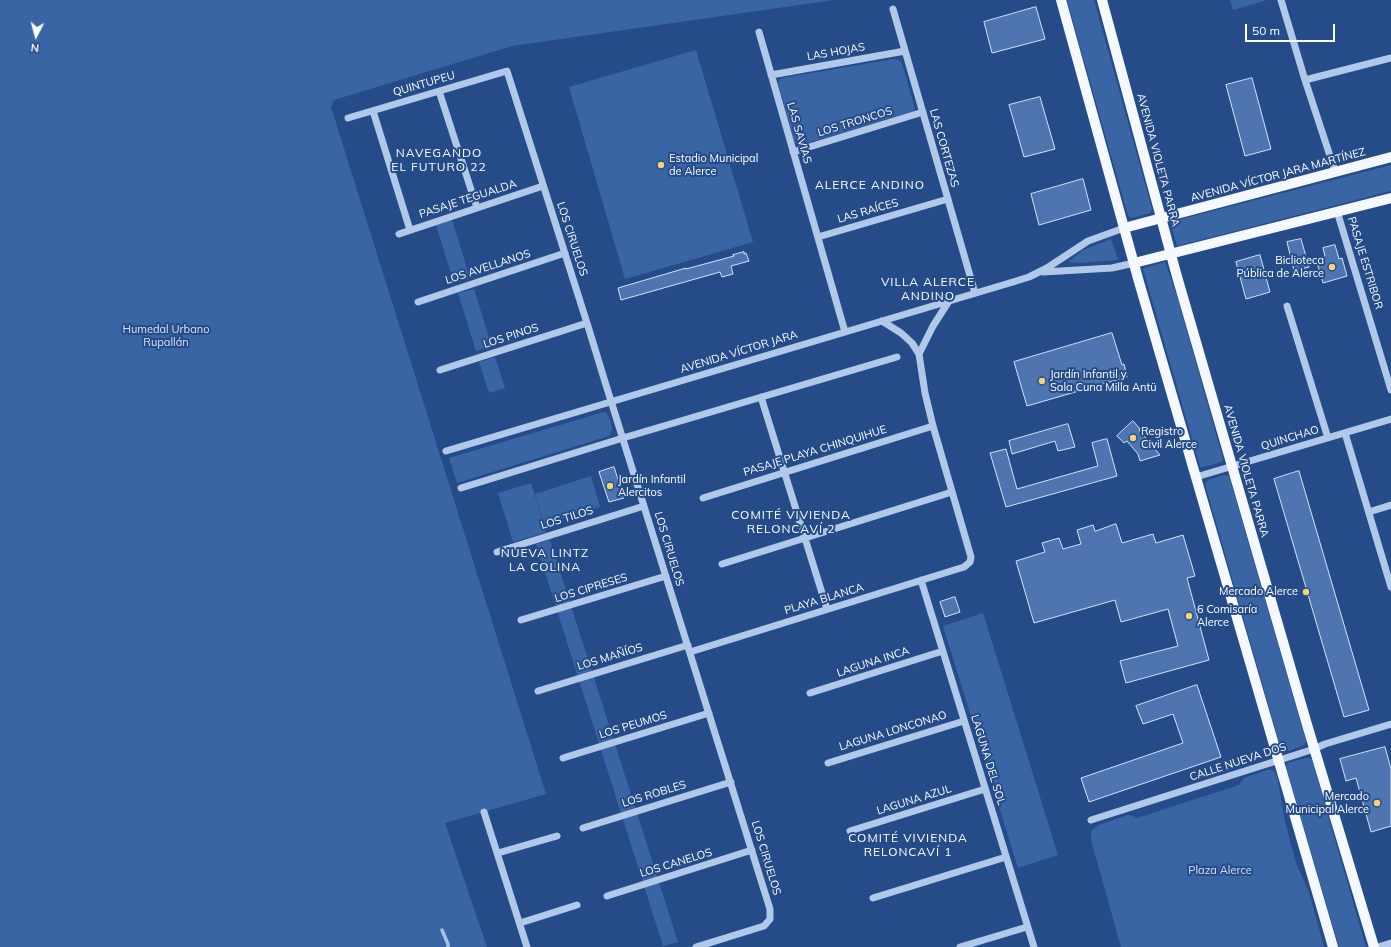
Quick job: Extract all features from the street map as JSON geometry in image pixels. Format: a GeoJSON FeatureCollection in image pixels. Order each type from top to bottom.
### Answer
{"type":"FeatureCollection","features":[{"type":"Feature","properties":{"kind":"main road"},"geometry":{"type":"LineString","coordinates":[[1061,0],[1134,263],[1333,947]]}},
{"type":"Feature","properties":{"kind":"main road","name":"AVENIDA VIOLETA PARRA"},"geometry":{"type":"LineString","coordinates":[[1102,0],[1171,254],[1314,749],[1374,947]]}},
{"type":"Feature","properties":{"kind":"main road","name":"AVENIDA VÍCTOR JARA MARTÍNEZ"},"geometry":{"type":"LineString","coordinates":[[1124,228],[1391,157]]}},
{"type":"Feature","properties":{"kind":"main road"},"geometry":{"type":"LineString","coordinates":[[1134,263],[1391,198]]}},
{"type":"Feature","properties":{"kind":"street"},"geometry":{"type":"LineString","coordinates":[[1281,0],[1335,172]]}},
{"type":"Feature","properties":{"kind":"street","name":"LAS CORTEZAS"},"geometry":{"type":"LineString","coordinates":[[893,9],[975,293]]}},
{"type":"Feature","properties":{"kind":"street","name":"LAS SAVIAS"},"geometry":{"type":"LineString","coordinates":[[759,32],[845,332]]}},
{"type":"Feature","properties":{"kind":"street","name":"LAS HOJAS"},"geometry":{"type":"LineString","coordinates":[[771,75],[905,51]]}},
{"type":"Feature","properties":{"kind":"street"},"geometry":{"type":"LineString","coordinates":[[1305,80],[1391,58]]}},
{"type":"Feature","properties":{"kind":"street","name":"QUINTUPEU"},"geometry":{"type":"LineString","coordinates":[[348,118],[507,71]]}},
{"type":"Feature","properties":{"kind":"street","name":"LOS CIRUELOS"},"geometry":{"type":"LineString","coordinates":[[507,71],[770,909],[770,919],[764,926],[696,947]]}},
{"type":"Feature","properties":{"kind":"street"},"geometry":{"type":"LineString","coordinates":[[439,91],[477,208]]}},
{"type":"Feature","properties":{"kind":"street"},"geometry":{"type":"LineString","coordinates":[[374,111],[410,230]]}},
{"type":"Feature","properties":{"kind":"street","name":"LOS TRONCOS"},"geometry":{"type":"LineString","coordinates":[[793,152],[923,112]]}},
{"type":"Feature","properties":{"kind":"street","name":"PASAJE TEGUALDA"},"geometry":{"type":"LineString","coordinates":[[399,234],[543,186]]}},
{"type":"Feature","properties":{"kind":"street","name":"LAS RAÍCES"},"geometry":{"type":"LineString","coordinates":[[818,237],[948,200]]}},
{"type":"Feature","properties":{"kind":"street","name":"PASAJE ESTRIBOR"},"geometry":{"type":"LineString","coordinates":[[1337,211],[1391,390]]}},
{"type":"Feature","properties":{"kind":"street","name":"AVENIDA VÍCTOR JARA"},"geometry":{"type":"LineString","coordinates":[[446,451],[1012,282],[1047,268],[1088,241],[1124,228]]}},
{"type":"Feature","properties":{"kind":"street","name":"LOS AVELLANOS"},"geometry":{"type":"LineString","coordinates":[[418,302],[565,253]]}},
{"type":"Feature","properties":{"kind":"street","name":"AVENIDA VÍCTOR JARA"},"geometry":{"type":"LineString","coordinates":[[1039,272],[1112,268],[1134,263]]}},
{"type":"Feature","properties":{"kind":"street"},"geometry":{"type":"LineString","coordinates":[[919,354],[933,326],[949,301]]}},
{"type":"Feature","properties":{"kind":"street"},"geometry":{"type":"LineString","coordinates":[[1287,306],[1328,438]]}},
{"type":"Feature","properties":{"kind":"street"},"geometry":{"type":"LineString","coordinates":[[722,564],[952,492],[925,393],[919,354],[901,333],[882,321]]}},
{"type":"Feature","properties":{"kind":"street","name":"LOS PINOS"},"geometry":{"type":"LineString","coordinates":[[440,370],[587,323]]}},
{"type":"Feature","properties":{"kind":"street"},"geometry":{"type":"LineString","coordinates":[[461,488],[896,357]]}},
{"type":"Feature","properties":{"kind":"street"},"geometry":{"type":"LineString","coordinates":[[761,397],[827,609]]}},
{"type":"Feature","properties":{"kind":"street","name":"QUINCHAO"},"geometry":{"type":"LineString","coordinates":[[1196,477],[1391,420]]}},
{"type":"Feature","properties":{"kind":"street","name":"PASAJE PLAYA CHINQUIHUE"},"geometry":{"type":"LineString","coordinates":[[703,498],[933,426]]}},
{"type":"Feature","properties":{"kind":"street"},"geometry":{"type":"LineString","coordinates":[[1345,433],[1391,587]]}},
{"type":"Feature","properties":{"kind":"street","name":"PLAYA BLANCA"},"geometry":{"type":"LineString","coordinates":[[689,648],[827,609],[964,567],[970,562],[971,557],[952,492]]}},
{"type":"Feature","properties":{"kind":"street"},"geometry":{"type":"LineString","coordinates":[[1369,512],[1391,505]]}},
{"type":"Feature","properties":{"kind":"street","name":"LOS TILOS"},"geometry":{"type":"LineString","coordinates":[[497,552],[644,506]]}},
{"type":"Feature","properties":{"kind":"street","name":"LOS CIPRESES"},"geometry":{"type":"LineString","coordinates":[[521,620],[666,576]]}},
{"type":"Feature","properties":{"kind":"street","name":"LAGUNA DEL SOL"},"geometry":{"type":"LineString","coordinates":[[921,580],[1034,947]]}},
{"type":"Feature","properties":{"kind":"street","name":"LOS MAÑÍOS"},"geometry":{"type":"LineString","coordinates":[[538,690],[689,648]]}},
{"type":"Feature","properties":{"kind":"street","name":"LAGUNA INCA"},"geometry":{"type":"LineString","coordinates":[[810,693],[943,651]]}},
{"type":"Feature","properties":{"kind":"street","name":"LOS PEUMOS"},"geometry":{"type":"LineString","coordinates":[[563,758],[709,713]]}},
{"type":"Feature","properties":{"kind":"street","name":"LAGUNA LONCONAO"},"geometry":{"type":"LineString","coordinates":[[828,763],[964,721]]}},
{"type":"Feature","properties":{"kind":"street","name":"CALLE NUEVA DOS"},"geometry":{"type":"LineString","coordinates":[[1091,820],[1391,724]]}},
{"type":"Feature","properties":{"kind":"street","name":"LOS ROBLES"},"geometry":{"type":"LineString","coordinates":[[583,828],[731,782]]}},
{"type":"Feature","properties":{"kind":"street","name":"LAGUNA AZUL"},"geometry":{"type":"LineString","coordinates":[[850,831],[985,789]]}},
{"type":"Feature","properties":{"kind":"street"},"geometry":{"type":"LineString","coordinates":[[484,812],[527,947]]}},
{"type":"Feature","properties":{"kind":"street"},"geometry":{"type":"LineString","coordinates":[[498,854],[557,836]]}},
{"type":"Feature","properties":{"kind":"street","name":"LOS CANELOS"},"geometry":{"type":"LineString","coordinates":[[607,896],[752,850]]}},
{"type":"Feature","properties":{"kind":"street"},"geometry":{"type":"LineString","coordinates":[[873,898],[1006,857]]}},
{"type":"Feature","properties":{"kind":"street"},"geometry":{"type":"LineString","coordinates":[[520,923],[577,905]]}},
{"type":"Feature","properties":{"kind":"street"},"geometry":{"type":"LineString","coordinates":[[960,947],[1027,927]]}},
{"type":"Feature","properties":{"kind":"street"},"geometry":{"type":"LineString","coordinates":[[1378,947],[1391,943]]}},
{"type":"Feature","properties":{"kind":"green space","name":"Humedal Urbano Rupallán"},"geometry":{"type":"Polygon","coordinates":[[[0,0],[834,0],[512,46],[334,100],[331,107],[546,794],[445,823],[487,947],[0,947],[0,0]]]}},
{"type":"Feature","properties":{"kind":"green space"},"geometry":{"type":"Polygon","coordinates":[[[1067,0],[1094,0],[1152,209],[1150,213],[1132,218],[1128,216],[1067,0]]]}},
{"type":"Feature","properties":{"kind":"green space"},"geometry":{"type":"Polygon","coordinates":[[[1230,0],[1267,0],[1233,10],[1230,0]]]}},
{"type":"Feature","properties":{"kind":"green space","name":"Estadio Municipal de Alerce"},"geometry":{"type":"Polygon","coordinates":[[[696,50],[753,242],[625,279],[569,87],[696,50]]]}},
{"type":"Feature","properties":{"kind":"green space"},"geometry":{"type":"Polygon","coordinates":[[[894,59],[899,60],[902,63],[915,109],[913,111],[801,145],[795,143],[778,84],[779,80],[782,78],[894,59]]]}},
{"type":"Feature","properties":{"kind":"green space"},"geometry":{"type":"Polygon","coordinates":[[[1391,165],[1391,191],[1177,246],[1170,222],[1391,165]]]}},
{"type":"Feature","properties":{"kind":"green space"},"geometry":{"type":"Polygon","coordinates":[[[452,220],[470,278],[454,283],[436,225],[452,220]]]}},
{"type":"Feature","properties":{"kind":"green space"},"geometry":{"type":"Polygon","coordinates":[[[1111,239],[1118,260],[1081,263],[1068,262],[1083,250],[1111,239]]]}},
{"type":"Feature","properties":{"kind":"green space"},"geometry":{"type":"Polygon","coordinates":[[[1165,262],[1177,296],[1223,459],[1221,462],[1204,467],[1200,467],[1143,269],[1165,262]]]}},
{"type":"Feature","properties":{"kind":"green space"},"geometry":{"type":"Polygon","coordinates":[[[474,289],[492,347],[476,351],[458,293],[474,289]]]}},
{"type":"Feature","properties":{"kind":"green space"},"geometry":{"type":"Polygon","coordinates":[[[495,357],[505,388],[489,393],[479,362],[495,357]]]}},
{"type":"Feature","properties":{"kind":"green space"},"geometry":{"type":"Polygon","coordinates":[[[604,412],[607,413],[611,425],[612,431],[609,436],[457,483],[449,458],[604,412]]]}},
{"type":"Feature","properties":{"kind":"green space"},"geometry":{"type":"Polygon","coordinates":[[[1224,475],[1229,476],[1306,741],[1304,745],[1289,751],[1281,749],[1205,484],[1208,480],[1224,475]]]}},
{"type":"Feature","properties":{"kind":"green space"},"geometry":{"type":"Polygon","coordinates":[[[591,476],[600,507],[544,524],[535,494],[591,476]]]}},
{"type":"Feature","properties":{"kind":"green space"},"geometry":{"type":"Polygon","coordinates":[[[531,483],[546,532],[513,542],[498,493],[531,483]]]}},
{"type":"Feature","properties":{"kind":"green space"},"geometry":{"type":"Polygon","coordinates":[[[550,540],[678,942],[663,946],[536,544],[550,540]]]}},
{"type":"Feature","properties":{"kind":"green space"},"geometry":{"type":"Polygon","coordinates":[[[983,613],[1058,855],[1018,868],[943,626],[983,613]]]}},
{"type":"Feature","properties":{"kind":"green space"},"geometry":{"type":"Polygon","coordinates":[[[1310,758],[1312,760],[1366,947],[1339,947],[1286,767],[1287,763],[1310,758]]]}},
{"type":"Feature","properties":{"kind":"green space","name":"Plaza Alerce"},"geometry":{"type":"Polygon","coordinates":[[[1267,770],[1273,770],[1277,776],[1285,821],[1296,863],[1309,892],[1324,947],[1121,947],[1091,840],[1092,830],[1099,825],[1128,815],[1137,818],[1239,785],[1244,778],[1267,770]]]}},
{"type":"Feature","properties":{"kind":"building"},"geometry":{"type":"Polygon","coordinates":[[[1036,7],[1045,39],[992,53],[984,22],[1036,7]]]}},
{"type":"Feature","properties":{"kind":"building"},"geometry":{"type":"Polygon","coordinates":[[[1252,78],[1271,149],[1245,156],[1226,85],[1252,78]]]}},
{"type":"Feature","properties":{"kind":"building"},"geometry":{"type":"Polygon","coordinates":[[[1040,97],[1055,149],[1024,157],[1009,105],[1040,97]]]}},
{"type":"Feature","properties":{"kind":"building"},"geometry":{"type":"Polygon","coordinates":[[[1083,179],[1091,210],[1039,225],[1031,194],[1083,179]]]}},
{"type":"Feature","properties":{"kind":"building"},"geometry":{"type":"Polygon","coordinates":[[[1301,239],[1309,267],[1294,271],[1287,242],[1301,239]]]}},
{"type":"Feature","properties":{"kind":"building"},"geometry":{"type":"Polygon","coordinates":[[[1335,245],[1339,259],[1342,258],[1347,276],[1323,283],[1316,259],[1325,256],[1323,248],[1335,245]]]}},
{"type":"Feature","properties":{"kind":"building"},"geometry":{"type":"Polygon","coordinates":[[[744,252],[744,254],[746,253],[749,261],[731,266],[733,274],[722,277],[720,272],[621,300],[618,288],[744,252]]]}},
{"type":"Feature","properties":{"kind":"building"},"geometry":{"type":"Polygon","coordinates":[[[1260,255],[1270,292],[1246,299],[1236,262],[1260,255]]]}},
{"type":"Feature","properties":{"kind":"building"},"geometry":{"type":"Polygon","coordinates":[[[1112,333],[1122,365],[1124,364],[1127,377],[1027,406],[1014,362],[1112,333]]]}},
{"type":"Feature","properties":{"kind":"building","name":"Registro Civil Alerce"},"geometry":{"type":"Polygon","coordinates":[[[1133,421],[1160,455],[1140,461],[1138,454],[1127,441],[1124,443],[1117,436],[1133,421]]]}},
{"type":"Feature","properties":{"kind":"building"},"geometry":{"type":"Polygon","coordinates":[[[1068,424],[1075,447],[1058,451],[1055,441],[1012,454],[1009,441],[1068,424]]]}},
{"type":"Feature","properties":{"kind":"building"},"geometry":{"type":"Polygon","coordinates":[[[1107,439],[1117,476],[1006,507],[990,453],[1006,449],[1017,489],[1098,466],[1092,443],[1107,439]]]}},
{"type":"Feature","properties":{"kind":"building"},"geometry":{"type":"Polygon","coordinates":[[[614,467],[624,498],[609,502],[599,472],[614,467]]]}},
{"type":"Feature","properties":{"kind":"building"},"geometry":{"type":"Polygon","coordinates":[[[1299,471],[1369,710],[1344,717],[1274,479],[1299,471]]]}},
{"type":"Feature","properties":{"kind":"building"},"geometry":{"type":"Polygon","coordinates":[[[1116,524],[1122,543],[1153,534],[1156,543],[1183,535],[1195,576],[1187,578],[1209,660],[1126,683],[1120,661],[1178,646],[1168,609],[1121,622],[1115,600],[1034,623],[1016,561],[1045,552],[1042,543],[1059,538],[1063,549],[1081,544],[1077,530],[1093,525],[1095,531],[1116,524]]]}},
{"type":"Feature","properties":{"kind":"building"},"geometry":{"type":"Polygon","coordinates":[[[955,597],[960,612],[945,617],[940,602],[955,597]]]}},
{"type":"Feature","properties":{"kind":"building"},"geometry":{"type":"Polygon","coordinates":[[[1197,685],[1221,757],[1089,802],[1081,778],[1183,743],[1173,714],[1143,724],[1136,706],[1197,685]]]}},
{"type":"Feature","properties":{"kind":"building","name":"Mercado Municipal Alerce"},"geometry":{"type":"Polygon","coordinates":[[[1385,747],[1391,769],[1391,826],[1371,832],[1356,778],[1346,781],[1340,759],[1385,747]]]}},
{"type":"Feature","properties":{"kind":"waterway"},"geometry":{"type":"LineString","coordinates":[[442,930],[448,947]]}},
{"type":"Feature","properties":{"kind":"place","name":"Estadio Municipal de Alerce"},"geometry":{"type":"Point","coordinates":[661,165]}},
{"type":"Feature","properties":{"kind":"place","name":"Biclioteca Pública de Alerce"},"geometry":{"type":"Point","coordinates":[1332,267]}},
{"type":"Feature","properties":{"kind":"place","name":"Jardín Infantil y Sala Cuna Milla Antü"},"geometry":{"type":"Point","coordinates":[1042,381]}},
{"type":"Feature","properties":{"kind":"place","name":"Registro Civil Alerce"},"geometry":{"type":"Point","coordinates":[1133,438]}},
{"type":"Feature","properties":{"kind":"place","name":"Jardín Infantil Alercitos"},"geometry":{"type":"Point","coordinates":[610,486]}},
{"type":"Feature","properties":{"kind":"place","name":"Mercado Alerce"},"geometry":{"type":"Point","coordinates":[1306,592]}},
{"type":"Feature","properties":{"kind":"place","name":"6 Comisaría Alerce"},"geometry":{"type":"Point","coordinates":[1189,616]}},
{"type":"Feature","properties":{"kind":"place","name":"Mercado Municipal Alerce"},"geometry":{"type":"Point","coordinates":[1377,803]}},
{"type":"Feature","properties":{"kind":"district","name":"NAVEGANDO EL FUTURO 22"},"geometry":{"type":"Point","coordinates":[439,160]}},
{"type":"Feature","properties":{"kind":"district","name":"ALERCE ANDINO"},"geometry":{"type":"Point","coordinates":[870,185]}},
{"type":"Feature","properties":{"kind":"district","name":"VILLA ALERCE ANDINO"},"geometry":{"type":"Point","coordinates":[928,289]}},
{"type":"Feature","properties":{"kind":"district","name":"COMITÉ VIVIENDA RELONCAVÍ 2"},"geometry":{"type":"Point","coordinates":[791,522]}},
{"type":"Feature","properties":{"kind":"district","name":"NUEVA LINTZ LA COLINA"},"geometry":{"type":"Point","coordinates":[545,560]}},
{"type":"Feature","properties":{"kind":"district","name":"COMITÉ VIVIENDA RELONCAVÍ 1"},"geometry":{"type":"Point","coordinates":[908,845]}}]}
